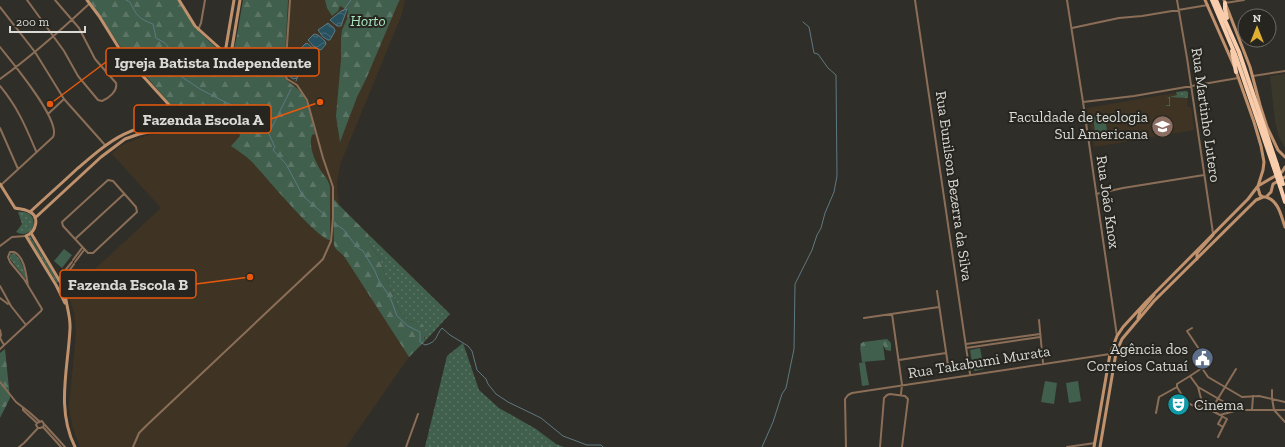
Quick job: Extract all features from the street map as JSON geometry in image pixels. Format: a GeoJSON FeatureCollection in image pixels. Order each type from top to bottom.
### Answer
{"type":"FeatureCollection","features":[{"type":"Feature","properties":{"kind":"highway"},"geometry":{"type":"LineString","coordinates":[[1212,0],[1231,37],[1282,185],[1285,202]]}},
{"type":"Feature","properties":{"kind":"highway"},"geometry":{"type":"LineString","coordinates":[[1216,0],[1260,105]]}},
{"type":"Feature","properties":{"kind":"highway"},"geometry":{"type":"LineString","coordinates":[[1224,1],[1236,72]]}},
{"type":"Feature","properties":{"kind":"highway"},"geometry":{"type":"LineString","coordinates":[[1247,77],[1275,165]]}},
{"type":"Feature","properties":{"kind":"highway"},"geometry":{"type":"LineString","coordinates":[[1282,185],[1285,189]]}},
{"type":"Feature","properties":{"kind":"street"},"geometry":{"type":"LineString","coordinates":[[27,0],[64,51],[78,76],[98,100],[105,100],[116,91],[116,83],[95,59],[79,28],[55,0]]}},
{"type":"Feature","properties":{"kind":"street"},"geometry":{"type":"LineString","coordinates":[[35,218],[101,157],[124,139],[139,134],[167,129],[182,122],[182,118],[122,53],[99,16],[86,0]]}},
{"type":"Feature","properties":{"kind":"street"},"geometry":{"type":"LineString","coordinates":[[179,0],[198,30],[225,53],[230,55],[232,54],[240,0]]}},
{"type":"Feature","properties":{"kind":"street"},"geometry":{"type":"LineString","coordinates":[[198,30],[201,23],[205,0]]}},
{"type":"Feature","properties":{"kind":"street"},"geometry":{"type":"LineString","coordinates":[[225,53],[234,0]]}},
{"type":"Feature","properties":{"kind":"street"},"geometry":{"type":"LineString","coordinates":[[132,447],[139,433],[147,425],[323,259],[331,241],[334,187],[323,158],[307,100],[297,85],[285,75],[290,0]]}},
{"type":"Feature","properties":{"kind":"street","name":"Rua Eunilson Bezerra da Silva"},"geometry":{"type":"LineString","coordinates":[[915,0],[970,374]]}},
{"type":"Feature","properties":{"kind":"street","name":"Rua João Knox"},"geometry":{"type":"LineString","coordinates":[[1067,0],[1117,336]]}},
{"type":"Feature","properties":{"kind":"street","name":"Rua Martinho Lutero"},"geometry":{"type":"LineString","coordinates":[[1177,0],[1213,233]]}},
{"type":"Feature","properties":{"kind":"street"},"geometry":{"type":"LineString","coordinates":[[1094,447],[1110,354],[1117,336],[1131,318],[1156,291],[1248,199],[1258,186],[1263,168],[1262,153],[1254,122],[1239,78],[1205,0]]}},
{"type":"Feature","properties":{"kind":"street"},"geometry":{"type":"LineString","coordinates":[[1244,0],[1224,1],[1253,76],[1267,127],[1281,153],[1285,157]]}},
{"type":"Feature","properties":{"kind":"street"},"geometry":{"type":"LineString","coordinates":[[0,79],[35,52],[89,4]]}},
{"type":"Feature","properties":{"kind":"street"},"geometry":{"type":"LineString","coordinates":[[1072,28],[1119,18],[1208,5]]}},
{"type":"Feature","properties":{"kind":"street"},"geometry":{"type":"LineString","coordinates":[[0,7],[35,52],[64,99],[105,145]]}},
{"type":"Feature","properties":{"kind":"street"},"geometry":{"type":"LineString","coordinates":[[0,47],[36,94],[48,114],[54,134],[18,170],[0,184],[15,207],[30,212],[35,218],[35,226],[31,233],[26,236],[15,236],[10,238],[0,246]]}},
{"type":"Feature","properties":{"kind":"street"},"geometry":{"type":"LineString","coordinates":[[1253,76],[1285,71]]}},
{"type":"Feature","properties":{"kind":"street"},"geometry":{"type":"LineString","coordinates":[[1083,102],[1134,96],[1239,78]]}},
{"type":"Feature","properties":{"kind":"street"},"geometry":{"type":"LineString","coordinates":[[0,86],[11,99],[22,117],[36,152]]}},
{"type":"Feature","properties":{"kind":"street"},"geometry":{"type":"LineString","coordinates":[[48,114],[64,99]]}},
{"type":"Feature","properties":{"kind":"street"},"geometry":{"type":"LineString","coordinates":[[30,212],[105,145],[121,135],[138,128],[160,124],[177,125]]}},
{"type":"Feature","properties":{"kind":"street"},"geometry":{"type":"LineString","coordinates":[[0,128],[18,170]]}},
{"type":"Feature","properties":{"kind":"street"},"geometry":{"type":"LineString","coordinates":[[1258,186],[1282,172],[1285,167]]}},
{"type":"Feature","properties":{"kind":"street"},"geometry":{"type":"LineString","coordinates":[[1096,194],[1123,188],[1204,175]]}},
{"type":"Feature","properties":{"kind":"street"},"geometry":{"type":"LineString","coordinates":[[1100,447],[1118,348],[1122,338],[1171,284],[1256,200],[1271,192],[1273,184],[1285,177]]}},
{"type":"Feature","properties":{"kind":"street"},"geometry":{"type":"LineString","coordinates":[[109,179],[113,181],[124,194],[136,207],[137,213],[91,253],[88,253],[83,249],[63,227],[63,220],[109,179]]}},
{"type":"Feature","properties":{"kind":"street"},"geometry":{"type":"LineString","coordinates":[[1258,186],[1258,191],[1264,197],[1274,201],[1277,205],[1285,227]]}},
{"type":"Feature","properties":{"kind":"street"},"geometry":{"type":"LineString","coordinates":[[75,239],[124,194]]}},
{"type":"Feature","properties":{"kind":"street"},"geometry":{"type":"LineString","coordinates":[[31,233],[65,290],[70,330],[63,401],[68,429],[75,447]]}},
{"type":"Feature","properties":{"kind":"street"},"geometry":{"type":"LineString","coordinates":[[1197,259],[1197,253],[1213,236],[1213,233]]}},
{"type":"Feature","properties":{"kind":"street"},"geometry":{"type":"LineString","coordinates":[[26,236],[56,285],[67,308]]}},
{"type":"Feature","properties":{"kind":"street"},"geometry":{"type":"LineString","coordinates":[[56,285],[83,249]]}},
{"type":"Feature","properties":{"kind":"street"},"geometry":{"type":"LineString","coordinates":[[0,349],[42,309],[28,286],[25,278],[25,269],[19,255],[12,252],[8,255],[9,260],[25,278]]}},
{"type":"Feature","properties":{"kind":"street"},"geometry":{"type":"LineString","coordinates":[[1183,264],[1191,260],[1191,265]]}},
{"type":"Feature","properties":{"kind":"street"},"geometry":{"type":"LineString","coordinates":[[1167,280],[1171,284]]}},
{"type":"Feature","properties":{"kind":"street"},"geometry":{"type":"LineString","coordinates":[[0,286],[4,299],[26,325]]}},
{"type":"Feature","properties":{"kind":"street"},"geometry":{"type":"LineString","coordinates":[[937,291],[949,372]]}},
{"type":"Feature","properties":{"kind":"street"},"geometry":{"type":"LineString","coordinates":[[1138,319],[1140,312],[1153,297],[1156,291]]}},
{"type":"Feature","properties":{"kind":"street"},"geometry":{"type":"LineString","coordinates":[[0,298],[4,299]]}},
{"type":"Feature","properties":{"kind":"street"},"geometry":{"type":"LineString","coordinates":[[864,318],[939,307]]}},
{"type":"Feature","properties":{"kind":"street"},"geometry":{"type":"LineString","coordinates":[[892,314],[901,380],[901,395]]}},
{"type":"Feature","properties":{"kind":"street"},"geometry":{"type":"LineString","coordinates":[[1039,320],[1043,364]]}},
{"type":"Feature","properties":{"kind":"street"},"geometry":{"type":"LineString","coordinates":[[1156,413],[1159,397],[1176,387],[1177,384],[1202,368],[1207,355],[1203,355],[1187,331],[1192,328]]}},
{"type":"Feature","properties":{"kind":"street"},"geometry":{"type":"LineString","coordinates":[[0,330],[0,338],[4,345]]}},
{"type":"Feature","properties":{"kind":"street"},"geometry":{"type":"LineString","coordinates":[[966,344],[1040,334]]}},
{"type":"Feature","properties":{"kind":"street"},"geometry":{"type":"LineString","coordinates":[[966,348],[1040,337]]}},
{"type":"Feature","properties":{"kind":"street"},"geometry":{"type":"LineString","coordinates":[[898,360],[946,353]]}},
{"type":"Feature","properties":{"kind":"street","name":"Rua Takabumi Murata"},"geometry":{"type":"LineString","coordinates":[[846,447],[845,399],[852,393],[1110,354]]}},
{"type":"Feature","properties":{"kind":"street"},"geometry":{"type":"LineString","coordinates":[[1196,360],[1203,355]]}},
{"type":"Feature","properties":{"kind":"street"},"geometry":{"type":"LineString","coordinates":[[1202,368],[1208,377],[1242,397],[1253,396],[1272,398],[1285,402]]}},
{"type":"Feature","properties":{"kind":"street"},"geometry":{"type":"LineString","coordinates":[[1211,410],[1236,369]]}},
{"type":"Feature","properties":{"kind":"street"},"geometry":{"type":"LineString","coordinates":[[900,374],[901,386]]}},
{"type":"Feature","properties":{"kind":"street"},"geometry":{"type":"LineString","coordinates":[[1190,376],[1198,387],[1203,406]]}},
{"type":"Feature","properties":{"kind":"street"},"geometry":{"type":"LineString","coordinates":[[901,380],[910,384]]}},
{"type":"Feature","properties":{"kind":"street"},"geometry":{"type":"LineString","coordinates":[[0,382],[24,410],[38,422],[42,422],[43,426],[60,446]]}},
{"type":"Feature","properties":{"kind":"street"},"geometry":{"type":"LineString","coordinates":[[1176,387],[1186,402],[1195,407],[1203,406],[1227,419],[1218,437]]}},
{"type":"Feature","properties":{"kind":"street"},"geometry":{"type":"LineString","coordinates":[[1198,387],[1238,410]]}},
{"type":"Feature","properties":{"kind":"street"},"geometry":{"type":"LineString","coordinates":[[1272,390],[1274,410],[1285,422]]}},
{"type":"Feature","properties":{"kind":"street"},"geometry":{"type":"LineString","coordinates":[[880,447],[884,398],[888,394],[907,396],[908,399],[902,447]]}},
{"type":"Feature","properties":{"kind":"street"},"geometry":{"type":"LineString","coordinates":[[1252,410],[1253,396]]}},
{"type":"Feature","properties":{"kind":"street"},"geometry":{"type":"LineString","coordinates":[[1221,416],[1238,410],[1285,410]]}},
{"type":"Feature","properties":{"kind":"street"},"geometry":{"type":"LineString","coordinates":[[406,447],[418,414]]}},
{"type":"Feature","properties":{"kind":"street"},"geometry":{"type":"LineString","coordinates":[[1221,416],[1218,424],[1223,427]]}},
{"type":"Feature","properties":{"kind":"street"},"geometry":{"type":"LineString","coordinates":[[38,422],[36,425],[38,428]]}},
{"type":"Feature","properties":{"kind":"street"},"geometry":{"type":"LineString","coordinates":[[19,447],[38,428],[43,426]]}},
{"type":"Feature","properties":{"kind":"street"},"geometry":{"type":"LineString","coordinates":[[43,426],[65,447]]}},
{"type":"Feature","properties":{"kind":"street"},"geometry":{"type":"LineString","coordinates":[[1067,447],[1095,443]]}},
{"type":"Feature","properties":{"kind":"shaded area"},"geometry":{"type":"Polygon","coordinates":[[[243,0],[405,0],[402,14],[340,165],[337,183],[338,197],[340,206],[450,314],[409,357],[346,447],[80,447],[72,425],[69,407],[76,332],[74,313],[68,294],[161,208],[112,154],[120,146],[149,135],[185,132],[224,132],[238,129],[246,125],[237,35],[243,0]]]}},
{"type":"Feature","properties":{"kind":"shaded area"},"geometry":{"type":"Polygon","coordinates":[[[1285,74],[1285,148],[1279,137],[1275,122],[1270,76],[1285,74]]]}},
{"type":"Feature","properties":{"kind":"shaded area"},"geometry":{"type":"Polygon","coordinates":[[[1186,91],[1188,92],[1187,105],[1188,107],[1191,107],[1194,130],[1094,147],[1087,108],[1186,91]]]}},
{"type":"Feature","properties":{"kind":"green space"},"geometry":{"type":"Polygon","coordinates":[[[89,0],[178,0],[194,27],[231,62],[243,0],[288,0],[284,76],[287,81],[298,89],[305,98],[310,113],[315,134],[312,135],[311,139],[313,153],[316,163],[330,187],[330,240],[323,237],[302,218],[251,161],[231,146],[240,136],[238,129],[246,125],[245,120],[233,125],[191,128],[120,46],[89,0]]]}},
{"type":"Feature","properties":{"kind":"green space","name":"Horto"},"geometry":{"type":"Polygon","coordinates":[[[325,0],[400,0],[357,97],[340,142],[336,116],[341,60],[341,38],[342,30],[347,19],[348,10],[340,6],[338,11],[332,16],[327,8],[325,0]]]}},
{"type":"Feature","properties":{"kind":"green space"},"geometry":{"type":"Polygon","coordinates":[[[1176,92],[1188,92],[1188,98],[1170,97],[1170,106],[1166,106],[1169,105],[1169,98],[1166,98],[1177,95],[1176,92]]]}},
{"type":"Feature","properties":{"kind":"green space"},"geometry":{"type":"Polygon","coordinates":[[[1105,116],[1108,138],[1096,139],[1093,117],[1105,116]]]}},
{"type":"Feature","properties":{"kind":"green space"},"geometry":{"type":"Polygon","coordinates":[[[333,198],[368,234],[371,246],[379,258],[398,309],[408,321],[417,322],[424,326],[424,338],[426,340],[409,357],[344,256],[336,249],[334,245],[333,198]]]}},
{"type":"Feature","properties":{"kind":"green space"},"geometry":{"type":"Polygon","coordinates":[[[18,212],[26,212],[31,215],[34,225],[28,233],[23,234],[16,232],[22,224],[18,212]]]}},
{"type":"Feature","properties":{"kind":"green space"},"geometry":{"type":"Polygon","coordinates":[[[368,234],[450,314],[426,340],[413,321],[408,321],[398,309],[379,258],[371,246],[368,234]]]}},
{"type":"Feature","properties":{"kind":"green space"},"geometry":{"type":"Polygon","coordinates":[[[30,236],[58,281],[57,283],[28,237],[30,236]]]}},
{"type":"Feature","properties":{"kind":"green space"},"geometry":{"type":"Polygon","coordinates":[[[64,249],[72,255],[62,268],[54,261],[64,249]]]}},
{"type":"Feature","properties":{"kind":"green space"},"geometry":{"type":"Polygon","coordinates":[[[13,253],[20,260],[26,278],[10,259],[10,255],[13,253]]]}},
{"type":"Feature","properties":{"kind":"green space"},"geometry":{"type":"Polygon","coordinates":[[[887,339],[891,343],[891,351],[886,350],[883,345],[861,347],[860,344],[863,342],[887,339]]]}},
{"type":"Feature","properties":{"kind":"green space"},"geometry":{"type":"Polygon","coordinates":[[[463,343],[479,390],[499,408],[536,429],[556,444],[564,447],[425,447],[447,356],[463,343]]]}},
{"type":"Feature","properties":{"kind":"green space"},"geometry":{"type":"Polygon","coordinates":[[[883,344],[885,360],[862,362],[860,347],[883,344]]]}},
{"type":"Feature","properties":{"kind":"green space"},"geometry":{"type":"Polygon","coordinates":[[[980,348],[984,369],[975,371],[973,370],[970,350],[980,348]]]}},
{"type":"Feature","properties":{"kind":"green space"},"geometry":{"type":"Polygon","coordinates":[[[5,349],[10,398],[0,418],[0,353],[5,349]]]}},
{"type":"Feature","properties":{"kind":"green space"},"geometry":{"type":"Polygon","coordinates":[[[865,362],[869,385],[862,386],[859,363],[865,362]]]}},
{"type":"Feature","properties":{"kind":"green space"},"geometry":{"type":"Polygon","coordinates":[[[1045,381],[1057,383],[1054,404],[1041,402],[1045,381]]]}},
{"type":"Feature","properties":{"kind":"green space"},"geometry":{"type":"Polygon","coordinates":[[[1078,381],[1081,401],[1069,403],[1066,383],[1078,381]]]}},
{"type":"Feature","properties":{"kind":"water"},"geometry":{"type":"Polygon","coordinates":[[[347,9],[341,26],[337,26],[330,20],[341,11],[347,9]]]}},
{"type":"Feature","properties":{"kind":"water"},"geometry":{"type":"Polygon","coordinates":[[[328,23],[334,28],[335,31],[330,40],[323,37],[318,30],[328,23]]]}},
{"type":"Feature","properties":{"kind":"water"},"geometry":{"type":"Polygon","coordinates":[[[314,34],[318,35],[325,41],[326,44],[321,50],[314,47],[308,40],[314,34]]]}},
{"type":"Feature","properties":{"kind":"water"},"geometry":{"type":"Polygon","coordinates":[[[307,43],[317,53],[313,58],[308,56],[301,49],[307,43]]]}},
{"type":"Feature","properties":{"kind":"water"},"geometry":{"type":"Polygon","coordinates":[[[290,64],[301,71],[297,78],[293,79],[287,74],[290,64]]]}},
{"type":"Feature","properties":{"kind":"waterway"},"geometry":{"type":"LineString","coordinates":[[126,0],[130,2],[138,16],[153,24],[156,38],[165,43],[177,59],[173,65],[179,75],[200,89],[245,111]]}},
{"type":"Feature","properties":{"kind":"waterway"},"geometry":{"type":"LineString","coordinates":[[343,11],[351,0]]}},
{"type":"Feature","properties":{"kind":"waterway"},"geometry":{"type":"LineString","coordinates":[[762,447],[773,422],[782,394],[786,388],[794,349],[795,284],[821,228],[825,213],[834,192],[837,176],[836,75],[828,68],[818,54],[814,53],[809,27],[803,22]]}},
{"type":"Feature","properties":{"kind":"waterway"},"geometry":{"type":"LineString","coordinates":[[296,81],[298,76]]}},
{"type":"Feature","properties":{"kind":"waterway"},"geometry":{"type":"LineString","coordinates":[[269,133],[291,89]]}},
{"type":"Feature","properties":{"kind":"waterway"},"geometry":{"type":"LineString","coordinates":[[252,123],[260,132],[268,132],[275,147],[273,150],[286,164],[303,196],[325,215]]}},
{"type":"Feature","properties":{"kind":"waterway"},"geometry":{"type":"LineString","coordinates":[[337,225],[343,229],[357,247],[363,251],[379,281],[390,297],[397,316],[408,326],[420,332],[420,342],[425,345],[429,344],[436,338],[442,328],[450,335],[468,346],[472,351],[477,370],[486,379],[496,394],[508,402],[541,418],[563,436],[587,445],[601,445],[603,447]]}},
{"type":"Feature","properties":{"kind":"place","name":"Fazenda Escola A"},"geometry":{"type":"Point","coordinates":[320,102]}},
{"type":"Feature","properties":{"kind":"place","name":"Igreja Batista Independente"},"geometry":{"type":"Point","coordinates":[50,104]}},
{"type":"Feature","properties":{"kind":"place","name":"Faculdade de teologia Sul Americana"},"geometry":{"type":"Point","coordinates":[1163,126]}},
{"type":"Feature","properties":{"kind":"place","name":"Fazenda Escola B"},"geometry":{"type":"Point","coordinates":[250,277]}},
{"type":"Feature","properties":{"kind":"place","name":"Agência dos Correios Catuaí"},"geometry":{"type":"Point","coordinates":[1203,358]}},
{"type":"Feature","properties":{"kind":"place","name":"Cinema"},"geometry":{"type":"Point","coordinates":[1178,405]}}]}
